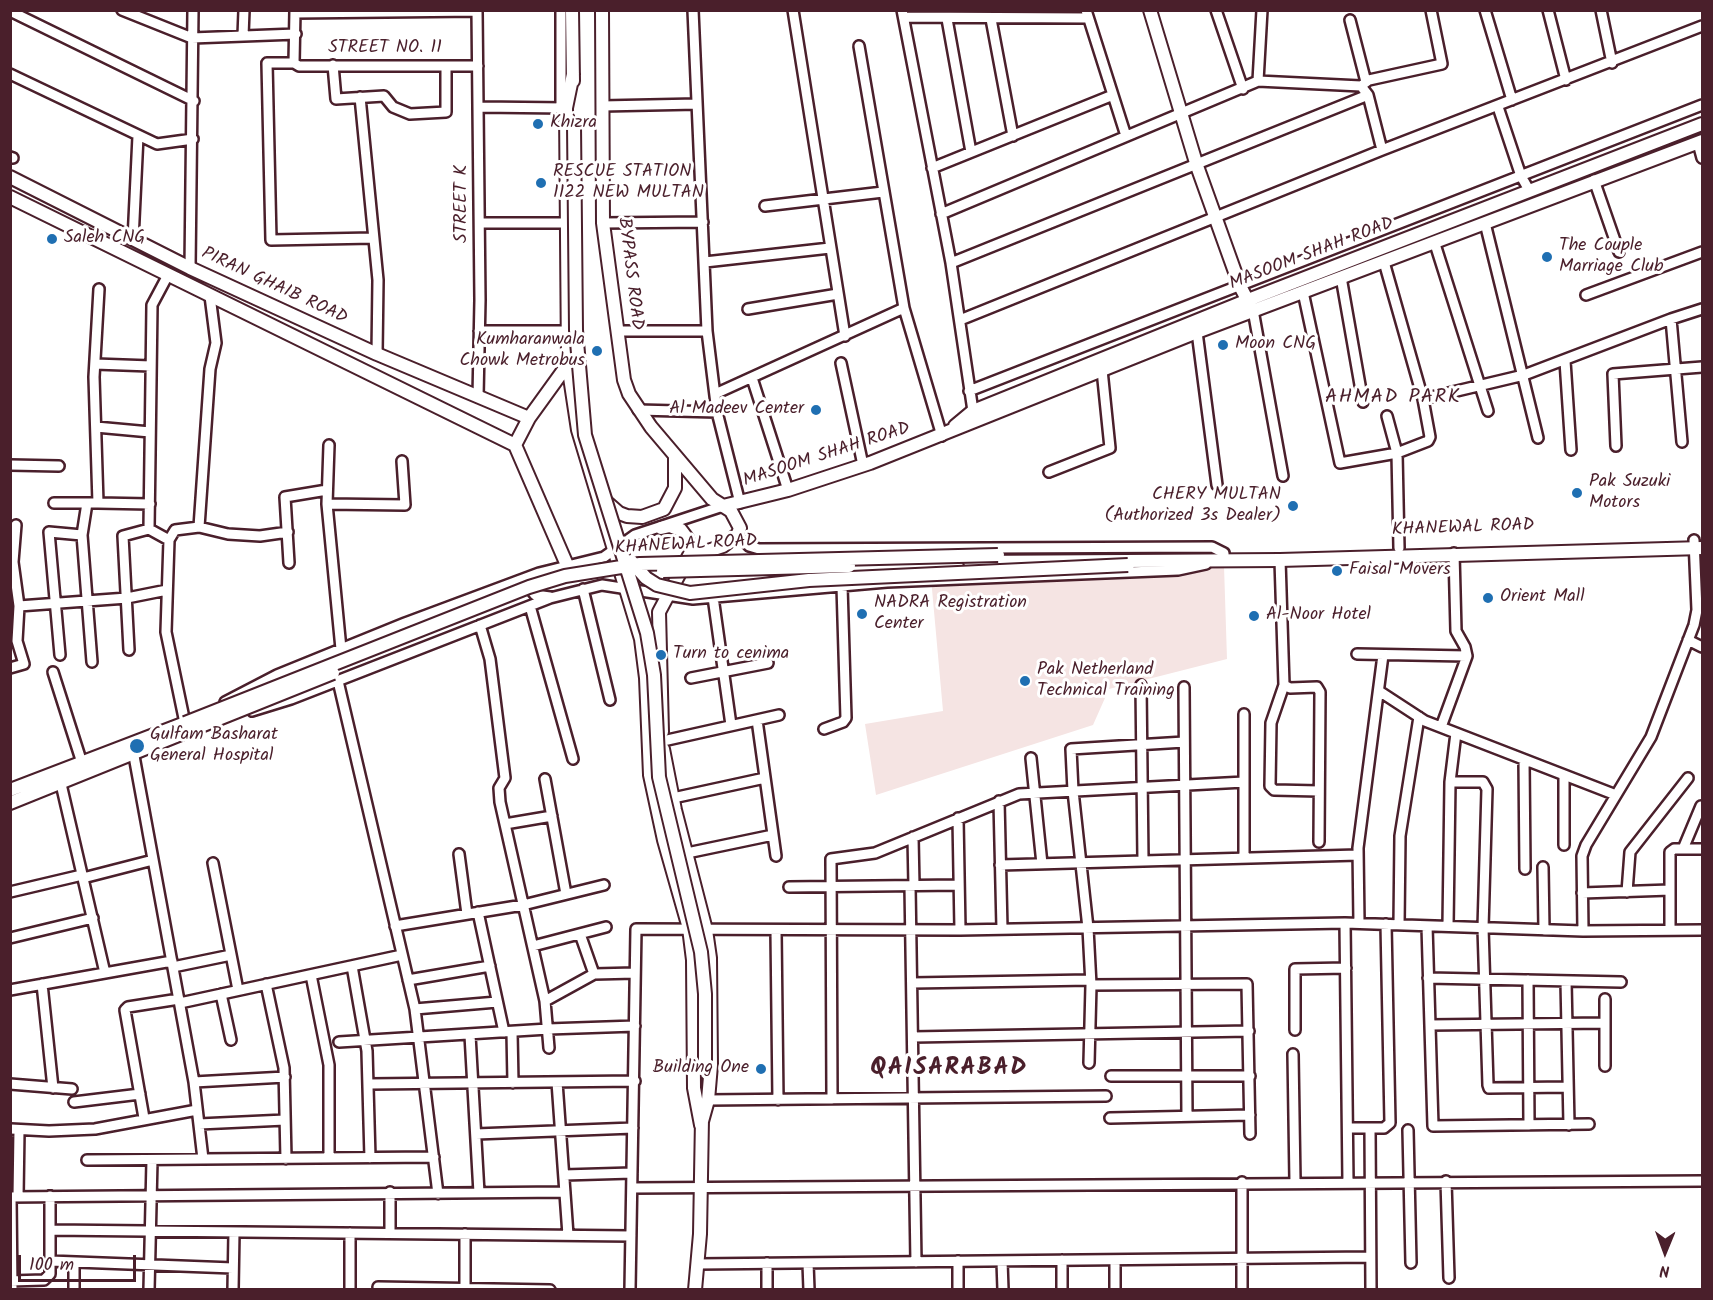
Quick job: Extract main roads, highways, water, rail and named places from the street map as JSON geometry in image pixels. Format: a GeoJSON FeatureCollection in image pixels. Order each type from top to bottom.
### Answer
{"type":"FeatureCollection","features":[{"type":"Feature","properties":{"kind":"main road"},"geometry":{"type":"LineString","coordinates":[[572,10],[576,330],[580,398],[585,435],[641,611],[651,653],[659,777],[698,935],[702,960],[705,1061],[698,1264],[695,1290]]}},
{"type":"Feature","properties":{"kind":"main road","name":"BYPASS ROAD"},"geometry":{"type":"LineString","coordinates":[[602,10],[603,223],[624,380],[638,410],[675,456],[712,499],[737,519],[738,534],[723,546],[689,557]]}},
{"type":"Feature","properties":{"kind":"main road"},"geometry":{"type":"LineString","coordinates":[[1150,10],[1197,166],[1240,286],[1251,305]]}},
{"type":"Feature","properties":{"kind":"main road"},"geometry":{"type":"LineString","coordinates":[[573,74],[563,108],[568,364],[578,430],[623,587],[635,617],[645,660],[648,742],[654,794],[689,928],[694,981],[694,1088],[701,1125]]}},
{"type":"Feature","properties":{"kind":"main road","name":"MASOOM SHAH ROAD"},"geometry":{"type":"LineString","coordinates":[[942,436],[974,411],[1251,305],[1524,191],[1702,124]]}},
{"type":"Feature","properties":{"kind":"main road","name":"MASOOM SHAH ROAD"},"geometry":{"type":"LineString","coordinates":[[723,506],[788,490],[942,436],[1197,332],[1251,305],[1303,292],[1435,244],[1594,180],[1700,142]]}},
{"type":"Feature","properties":{"kind":"main road","name":"PIRAN GHAIB ROAD"},"geometry":{"type":"LineString","coordinates":[[10,177],[213,279],[377,354],[529,418]]}},
{"type":"Feature","properties":{"kind":"main road"},"geometry":{"type":"LineString","coordinates":[[42,213],[50,196]]}},
{"type":"Feature","properties":{"kind":"main road","name":"PIRAN GHAIB ROAD"},"geometry":{"type":"LineString","coordinates":[[10,197],[515,445]]}},
{"type":"Feature","properties":{"kind":"main road"},"geometry":{"type":"LineString","coordinates":[[207,294],[213,279]]}},
{"type":"Feature","properties":{"kind":"main road"},"geometry":{"type":"LineString","coordinates":[[310,343],[319,327]]}},
{"type":"Feature","properties":{"kind":"main road"},"geometry":{"type":"LineString","coordinates":[[567,565],[515,445],[529,418],[568,364]]}},
{"type":"Feature","properties":{"kind":"main road"},"geometry":{"type":"LineString","coordinates":[[428,401],[439,381]]}},
{"type":"Feature","properties":{"kind":"main road"},"geometry":{"type":"LineString","coordinates":[[596,493],[619,513],[642,517],[653,515],[664,509],[675,488],[675,456]]}},
{"type":"Feature","properties":{"kind":"main road"},"geometry":{"type":"LineString","coordinates":[[661,528],[670,526],[685,533],[690,544],[689,557],[659,612],[658,627],[664,762],[706,930],[712,988],[708,1100],[701,1125]]}},
{"type":"Feature","properties":{"kind":"main road"},"geometry":{"type":"LineString","coordinates":[[615,535],[634,567],[646,578],[671,590],[690,593],[810,580],[1186,561]]}},
{"type":"Feature","properties":{"kind":"main road","name":"KHANEWAL ROAD"},"geometry":{"type":"LineString","coordinates":[[10,790],[188,727],[517,597],[582,579],[645,571],[970,562],[1186,561],[1399,548],[1698,544]]}},
{"type":"Feature","properties":{"kind":"main road","name":"KHANEWAL ROAD"},"geometry":{"type":"LineString","coordinates":[[10,803],[134,756],[188,727],[529,587],[565,576],[640,564],[998,555],[1224,557],[1280,560],[1698,544]]}},
{"type":"Feature","properties":{"kind":"place","name":"Khizra"},"geometry":{"type":"Point","coordinates":[538,124]}},
{"type":"Feature","properties":{"kind":"place","name":"RESCUE STATION 1122 NEW MULTAN"},"geometry":{"type":"Point","coordinates":[541,183]}},
{"type":"Feature","properties":{"kind":"place","name":"Saleh CNG"},"geometry":{"type":"Point","coordinates":[52,239]}},
{"type":"Feature","properties":{"kind":"place","name":"The Couple Marriage Club"},"geometry":{"type":"Point","coordinates":[1547,257]}},
{"type":"Feature","properties":{"kind":"place","name":"Moon CNG"},"geometry":{"type":"Point","coordinates":[1223,345]}},
{"type":"Feature","properties":{"kind":"place","name":"Kumharanwala Chowk Metrobus"},"geometry":{"type":"Point","coordinates":[597,351]}},
{"type":"Feature","properties":{"kind":"place","name":"Al Madeev Center"},"geometry":{"type":"Point","coordinates":[816,410]}},
{"type":"Feature","properties":{"kind":"place","name":"Pak Suzuki Motors"},"geometry":{"type":"Point","coordinates":[1577,493]}},
{"type":"Feature","properties":{"kind":"place","name":"CHERY MULTAN (Authorized 3s Dealer)"},"geometry":{"type":"Point","coordinates":[1293,506]}},
{"type":"Feature","properties":{"kind":"place","name":"Faisal Movers"},"geometry":{"type":"Point","coordinates":[1337,571]}},
{"type":"Feature","properties":{"kind":"place","name":"Orient Mall"},"geometry":{"type":"Point","coordinates":[1488,598]}},
{"type":"Feature","properties":{"kind":"place","name":"NADRA Registration Center"},"geometry":{"type":"Point","coordinates":[862,614]}},
{"type":"Feature","properties":{"kind":"place","name":"Al-Noor Hotel"},"geometry":{"type":"Point","coordinates":[1254,616]}},
{"type":"Feature","properties":{"kind":"place","name":"Turn to cenima"},"geometry":{"type":"Point","coordinates":[661,655]}},
{"type":"Feature","properties":{"kind":"place","name":"Pak Netherland Technical Training"},"geometry":{"type":"Point","coordinates":[1025,681]}},
{"type":"Feature","properties":{"kind":"place","name":"Gulfam Basharat General Hospital"},"geometry":{"type":"Point","coordinates":[137,746]}},
{"type":"Feature","properties":{"kind":"place","name":"Building One"},"geometry":{"type":"Point","coordinates":[761,1069]}},
{"type":"Feature","properties":{"kind":"district","name":"AHMAD PARK"},"geometry":{"type":"Point","coordinates":[1393,399]}},
{"type":"Feature","properties":{"kind":"district","name":"QAISARABAD"},"geometry":{"type":"Point","coordinates":[949,1070]}}]}
